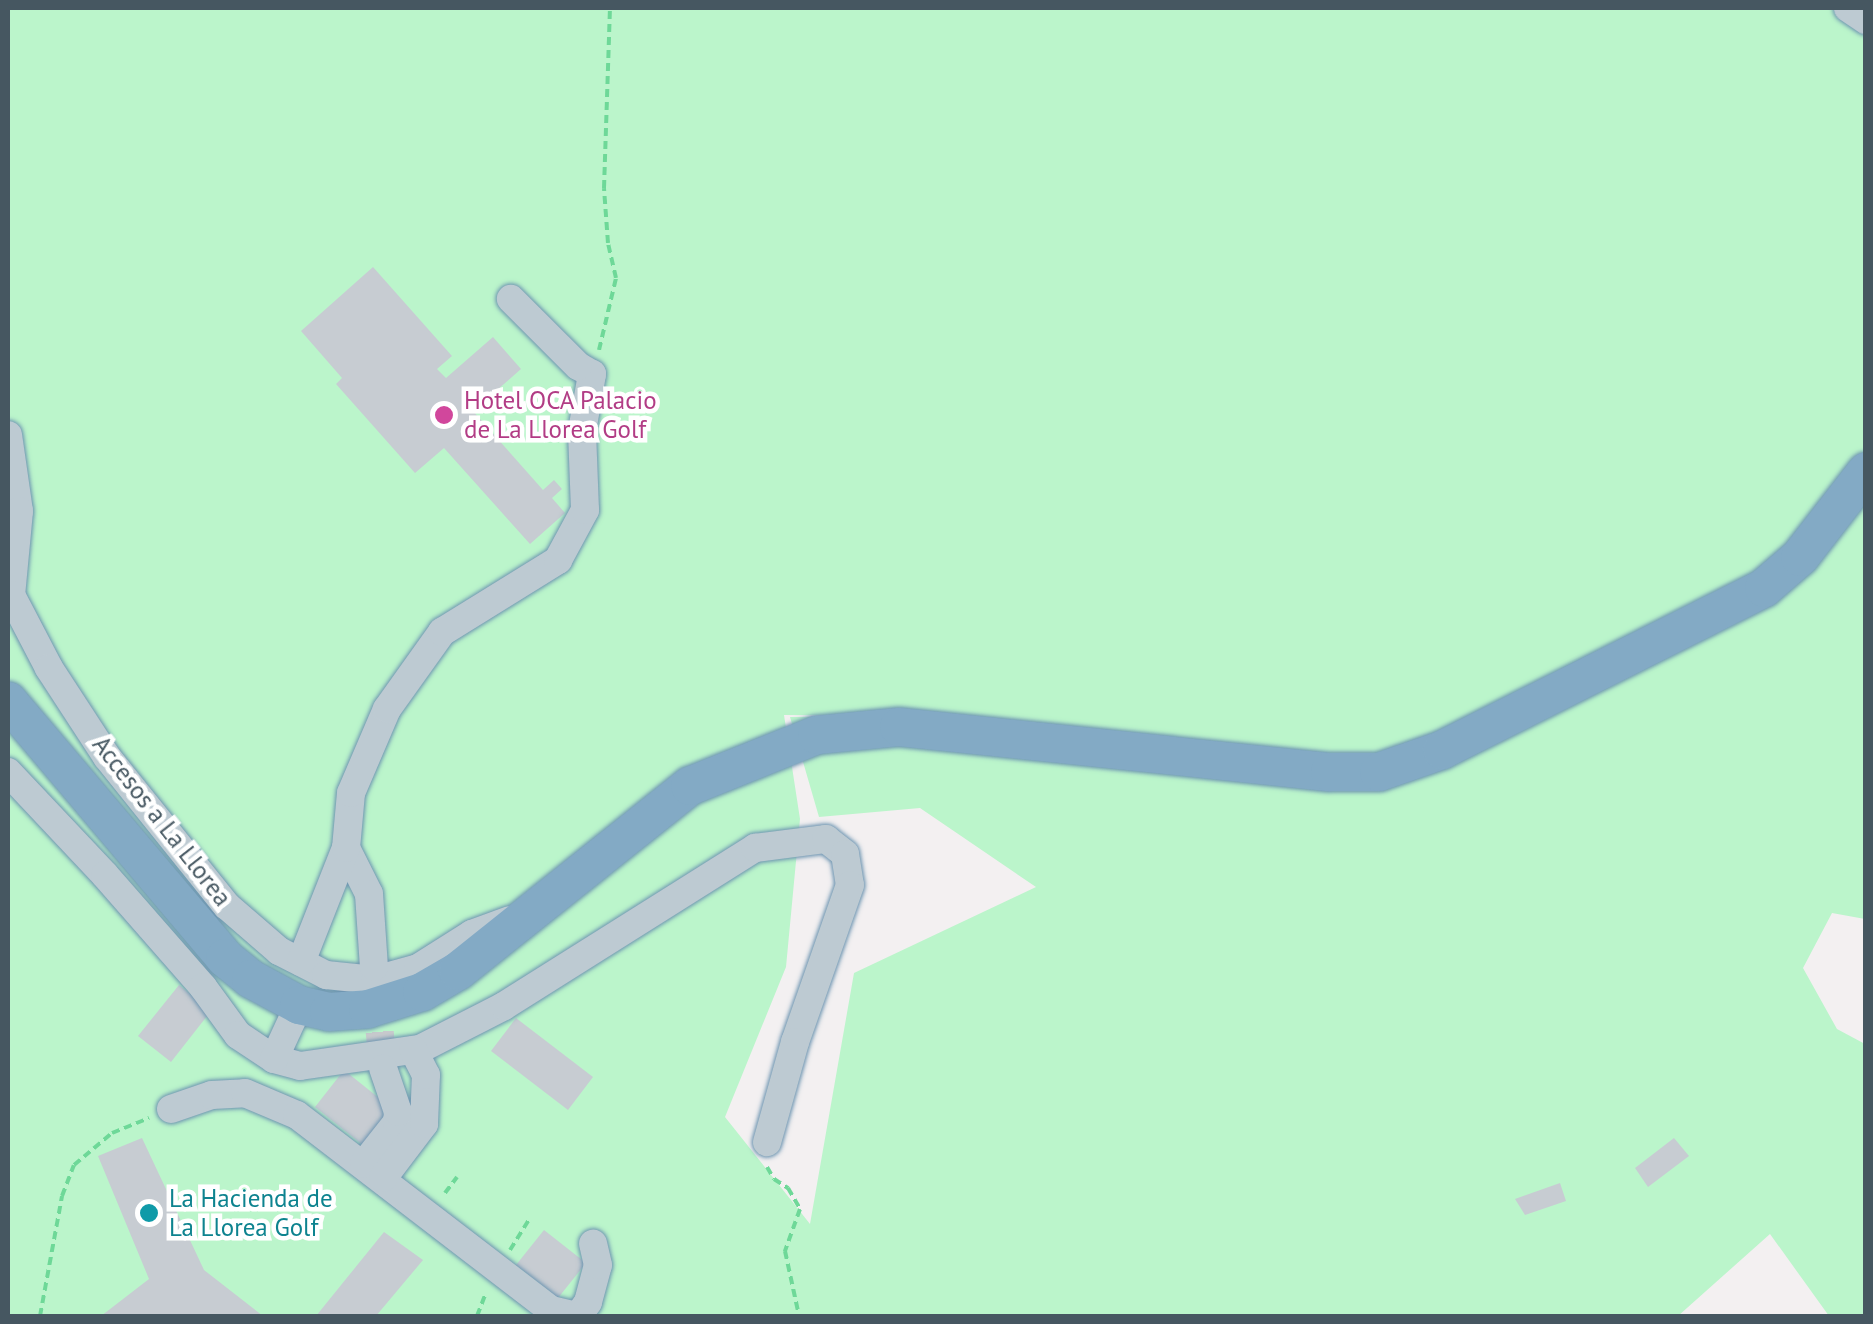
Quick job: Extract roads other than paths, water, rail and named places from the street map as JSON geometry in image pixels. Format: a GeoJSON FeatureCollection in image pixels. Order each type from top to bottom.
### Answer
{"type":"FeatureCollection","features":[{"type":"Feature","properties":{"kind":"highway"},"geometry":{"type":"LineString","coordinates":[[8,701],[225,958],[251,980],[299,1005],[329,1012],[348,1010],[422,992],[535,912],[690,786],[817,735],[899,727],[1330,772],[1380,772],[1442,750],[1764,588],[1800,557],[1866,472]]}},
{"type":"Feature","properties":{"kind":"street"},"geometry":{"type":"LineString","coordinates":[[1848,8],[1866,20]]}},
{"type":"Feature","properties":{"kind":"street"},"geometry":{"type":"LineString","coordinates":[[301,962],[346,848],[351,793],[387,708],[442,632],[558,560],[585,510],[582,431],[592,374],[578,366],[511,299]]}},
{"type":"Feature","properties":{"kind":"street","name":"Accesos a La Llorea"},"geometry":{"type":"LineString","coordinates":[[8,435],[19,512],[9,595],[107,757],[227,906],[279,951],[326,975],[375,980],[418,968],[472,934],[535,912]]}},
{"type":"Feature","properties":{"kind":"street"},"geometry":{"type":"LineString","coordinates":[[8,772],[130,903],[238,1035],[274,1059],[300,1066],[413,1050],[504,1006],[755,848],[826,840],[845,854],[850,885],[795,1042],[767,1142]]}},
{"type":"Feature","properties":{"kind":"street"},"geometry":{"type":"LineString","coordinates":[[346,848],[370,894],[374,967]]}},
{"type":"Feature","properties":{"kind":"street"},"geometry":{"type":"LineString","coordinates":[[274,1059],[299,1005]]}},
{"type":"Feature","properties":{"kind":"street"},"geometry":{"type":"LineString","coordinates":[[373,1171],[424,1124],[426,1076],[413,1050]]}},
{"type":"Feature","properties":{"kind":"street"},"geometry":{"type":"LineString","coordinates":[[373,1171],[398,1112],[383,1068]]}},
{"type":"Feature","properties":{"kind":"street"},"geometry":{"type":"LineString","coordinates":[[171,1109],[212,1095],[245,1093],[296,1115],[551,1310],[578,1316],[588,1302],[598,1265],[593,1244]]}},
{"type":"Feature","properties":{"kind":"tunnel"},"geometry":{"type":"LineString","coordinates":[[376,990],[383,1068]]}},
{"type":"Feature","properties":{"kind":"place","name":"Hotel OCA Palacio de La Llorea Golf"},"geometry":{"type":"Point","coordinates":[444,415]}},
{"type":"Feature","properties":{"kind":"place","name":"La Hacienda de La Llorea Golf"},"geometry":{"type":"Point","coordinates":[149,1213]}}]}
